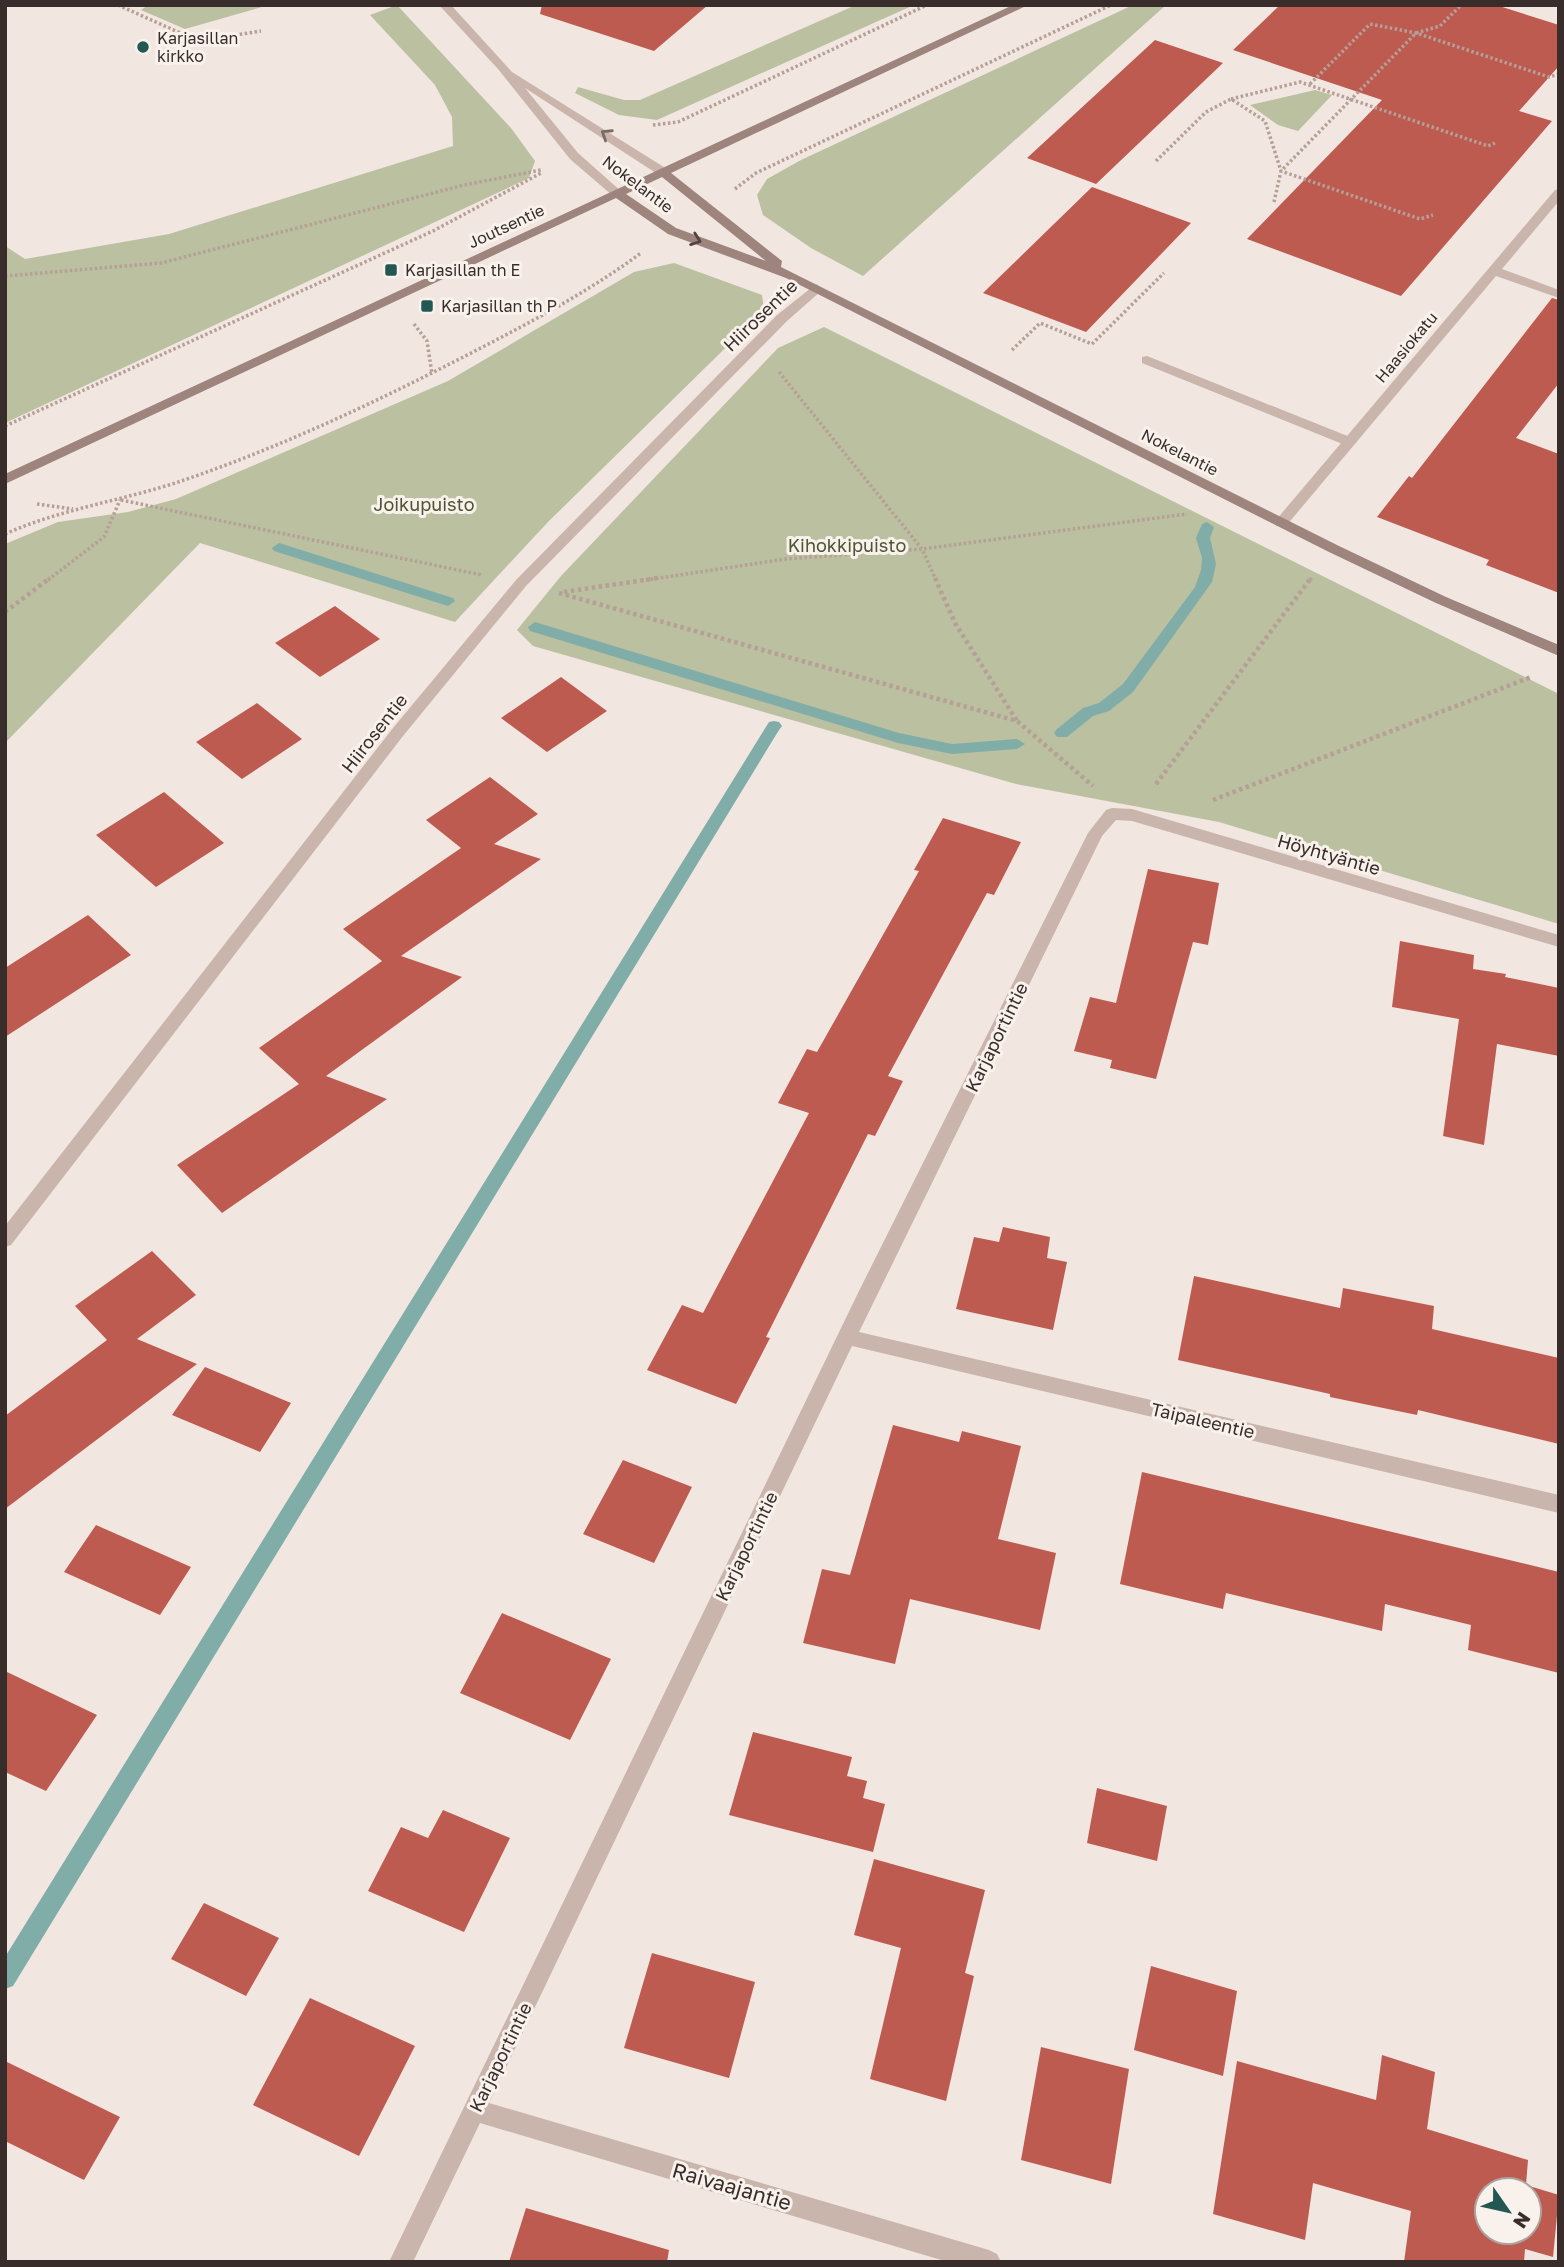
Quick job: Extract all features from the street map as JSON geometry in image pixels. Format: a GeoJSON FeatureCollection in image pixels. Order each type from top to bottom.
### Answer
{"type":"FeatureCollection","features":[{"type":"Feature","properties":{"kind":"street","name":"Nokelantie"},"geometry":{"type":"LineString","coordinates":[[444,5],[502,67],[574,156],[617,193],[672,231],[791,275],[1281,523],[1441,600],[1559,651]]}},
{"type":"Feature","properties":{"kind":"street","name":"Joutsentie"},"geometry":{"type":"LineString","coordinates":[[5,481],[1023,5]]}},
{"type":"Feature","properties":{"kind":"street","name":"Nokelantie"},"geometry":{"type":"LineString","coordinates":[[502,67],[663,172],[791,275]]}},
{"type":"Feature","properties":{"kind":"street","name":"Haasiokatu"},"geometry":{"type":"LineString","coordinates":[[1281,523],[1559,193]]}},
{"type":"Feature","properties":{"kind":"street"},"geometry":{"type":"LineString","coordinates":[[1493,270],[1559,294]]}},
{"type":"Feature","properties":{"kind":"street","name":"Hiirosentie"},"geometry":{"type":"LineString","coordinates":[[5,1240],[398,732],[521,583],[757,344],[816,288]]}},
{"type":"Feature","properties":{"kind":"street"},"geometry":{"type":"LineString","coordinates":[[1147,360],[1350,442]]}},
{"type":"Feature","properties":{"kind":"street","name":"Höyhtyäntie"},"geometry":{"type":"LineString","coordinates":[[1097,833],[1112,814],[1132,815],[1559,941]]}},
{"type":"Feature","properties":{"kind":"street","name":"Karjaportintie"},"geometry":{"type":"LineString","coordinates":[[401,2262],[847,1337],[1097,833]]}},
{"type":"Feature","properties":{"kind":"street","name":"Taipaleentie"},"geometry":{"type":"LineString","coordinates":[[847,1337],[1559,1504]]}},
{"type":"Feature","properties":{"kind":"street","name":"Raivaajantie"},"geometry":{"type":"LineString","coordinates":[[474,2110],[989,2262]]}},
{"type":"Feature","properties":{"kind":"path"},"geometry":{"type":"LineString","coordinates":[[118,5],[198,41],[261,31]]}},
{"type":"Feature","properties":{"kind":"path"},"geometry":{"type":"LineString","coordinates":[[613,138],[639,127],[678,122],[928,5]]}},
{"type":"Feature","properties":{"kind":"path"},"geometry":{"type":"LineString","coordinates":[[729,193],[756,173],[1111,5]]}},
{"type":"Feature","properties":{"kind":"path"},"geometry":{"type":"LineString","coordinates":[[1281,171],[1416,33],[1440,26],[1461,5]]}},
{"type":"Feature","properties":{"kind":"path"},"geometry":{"type":"LineString","coordinates":[[1310,84],[1370,24],[1416,33],[1549,77],[1559,74]]}},
{"type":"Feature","properties":{"kind":"path"},"geometry":{"type":"LineString","coordinates":[[1156,160],[1206,112],[1231,99],[1300,82],[1488,146],[1495,143]]}},
{"type":"Feature","properties":{"kind":"path"},"geometry":{"type":"LineString","coordinates":[[1231,99],[1265,121],[1281,171],[1274,202]]}},
{"type":"Feature","properties":{"kind":"path"},"geometry":{"type":"LineString","coordinates":[[5,276],[161,262],[464,185],[549,168],[515,190],[466,214],[154,354],[5,426]]}},
{"type":"Feature","properties":{"kind":"path"},"geometry":{"type":"LineString","coordinates":[[1281,171],[1420,219],[1433,215]]}},
{"type":"Feature","properties":{"kind":"path"},"geometry":{"type":"LineString","coordinates":[[5,534],[74,509],[120,500],[212,470],[310,430],[432,374],[614,275],[649,247]]}},
{"type":"Feature","properties":{"kind":"path"},"geometry":{"type":"LineString","coordinates":[[1005,357],[1040,323],[1092,344],[1164,273]]}},
{"type":"Feature","properties":{"kind":"path"},"geometry":{"type":"LineString","coordinates":[[412,322],[427,341],[432,374]]}},
{"type":"Feature","properties":{"kind":"path"},"geometry":{"type":"LineString","coordinates":[[757,344],[922,550],[955,622],[1017,721],[1091,785],[1104,789]]}},
{"type":"Feature","properties":{"kind":"path"},"geometry":{"type":"LineString","coordinates":[[120,500],[521,583]]}},
{"type":"Feature","properties":{"kind":"path"},"geometry":{"type":"LineString","coordinates":[[5,612],[104,537],[120,500]]}},
{"type":"Feature","properties":{"kind":"path"},"geometry":{"type":"LineString","coordinates":[[33,503],[74,509]]}},
{"type":"Feature","properties":{"kind":"path"},"geometry":{"type":"LineString","coordinates":[[1017,721],[556,593],[786,559],[922,550],[1198,513]]}},
{"type":"Feature","properties":{"kind":"path"},"geometry":{"type":"LineString","coordinates":[[1153,788],[1320,567]]}},
{"type":"Feature","properties":{"kind":"path"},"geometry":{"type":"LineString","coordinates":[[1203,801],[1215,800],[1536,675]]}},
{"type":"Feature","properties":{"kind":"green space"},"geometry":{"type":"Polygon","coordinates":[[[148,5],[269,5],[185,29],[141,10],[148,5]]]}},
{"type":"Feature","properties":{"kind":"green space"},"geometry":{"type":"Polygon","coordinates":[[[397,5],[511,128],[535,161],[529,178],[5,423],[5,246],[25,259],[169,234],[453,146],[452,117],[435,85],[370,15],[397,5]]]}},
{"type":"Feature","properties":{"kind":"green space"},"geometry":{"type":"Polygon","coordinates":[[[856,5],[914,5],[657,120],[619,115],[575,93],[578,87],[624,100],[640,100],[856,5]]]}},
{"type":"Feature","properties":{"kind":"green space"},"geometry":{"type":"Polygon","coordinates":[[[1133,5],[1166,5],[863,276],[811,248],[763,215],[757,195],[767,179],[801,160],[1133,5]]]}},
{"type":"Feature","properties":{"kind":"green space"},"geometry":{"type":"Polygon","coordinates":[[[1315,90],[1332,95],[1298,131],[1278,125],[1250,105],[1315,90]]]}},
{"type":"Feature","properties":{"kind":"green space","name":"Joikupuisto"},"geometry":{"type":"Polygon","coordinates":[[[674,263],[762,295],[764,310],[548,522],[455,622],[200,543],[5,743],[5,544],[58,522],[128,512],[176,499],[448,381],[634,272],[674,263]]]}},
{"type":"Feature","properties":{"kind":"green space","name":"Kihokkipuisto"},"geometry":{"type":"Polygon","coordinates":[[[824,327],[1559,694],[1559,924],[1219,822],[1016,784],[533,646],[517,630],[561,576],[778,348],[824,327]]]}},
{"type":"Feature","properties":{"kind":"building"},"geometry":{"type":"Polygon","coordinates":[[[542,5],[708,5],[654,51],[540,14],[542,5]]]}},
{"type":"Feature","properties":{"kind":"building"},"geometry":{"type":"Polygon","coordinates":[[[1280,5],[1496,5],[1559,25],[1559,66],[1519,111],[1552,121],[1401,296],[1247,239],[1382,100],[1233,50],[1280,5]]]}},
{"type":"Feature","properties":{"kind":"building"},"geometry":{"type":"Polygon","coordinates":[[[1155,40],[1223,63],[1096,184],[1027,158],[1155,40]]]}},
{"type":"Feature","properties":{"kind":"building"},"geometry":{"type":"Polygon","coordinates":[[[1092,187],[1191,223],[1086,332],[983,293],[1092,187]]]}},
{"type":"Feature","properties":{"kind":"building"},"geometry":{"type":"Polygon","coordinates":[[[1552,298],[1559,300],[1559,383],[1516,438],[1559,454],[1559,593],[1486,565],[1489,560],[1377,517],[1409,476],[1412,478],[1552,298]]]}},
{"type":"Feature","properties":{"kind":"building"},"geometry":{"type":"Polygon","coordinates":[[[335,606],[380,639],[320,677],[275,643],[335,606]]]}},
{"type":"Feature","properties":{"kind":"building"},"geometry":{"type":"Polygon","coordinates":[[[561,677],[607,711],[547,752],[501,718],[561,677]]]}},
{"type":"Feature","properties":{"kind":"building"},"geometry":{"type":"Polygon","coordinates":[[[257,703],[302,739],[242,779],[196,742],[257,703]]]}},
{"type":"Feature","properties":{"kind":"building"},"geometry":{"type":"Polygon","coordinates":[[[490,777],[538,814],[494,844],[541,859],[401,956],[462,977],[326,1076],[387,1099],[222,1213],[177,1165],[299,1084],[259,1048],[382,961],[343,929],[461,848],[426,820],[490,777]]]}},
{"type":"Feature","properties":{"kind":"building"},"geometry":{"type":"Polygon","coordinates":[[[164,792],[224,843],[156,887],[96,835],[164,792]]]}},
{"type":"Feature","properties":{"kind":"building"},"geometry":{"type":"Polygon","coordinates":[[[943,818],[1021,842],[994,895],[987,893],[888,1076],[903,1081],[875,1136],[868,1134],[766,1337],[770,1338],[736,1404],[647,1370],[682,1305],[703,1313],[809,1113],[778,1103],[807,1049],[817,1052],[919,871],[914,870],[943,818]]]}},
{"type":"Feature","properties":{"kind":"building"},"geometry":{"type":"Polygon","coordinates":[[[1148,869],[1219,883],[1208,945],[1193,942],[1156,1079],[1110,1068],[1112,1060],[1074,1051],[1090,997],[1116,1003],[1148,869]]]}},
{"type":"Feature","properties":{"kind":"building"},"geometry":{"type":"Polygon","coordinates":[[[88,915],[131,955],[5,1037],[5,968],[88,915]]]}},
{"type":"Feature","properties":{"kind":"building"},"geometry":{"type":"Polygon","coordinates":[[[1400,941],[1474,955],[1473,969],[1506,974],[1505,977],[1559,988],[1559,1056],[1497,1044],[1484,1145],[1443,1136],[1459,1019],[1392,1007],[1400,941]]]}},
{"type":"Feature","properties":{"kind":"building"},"geometry":{"type":"Polygon","coordinates":[[[1003,1227],[1050,1237],[1047,1258],[1067,1262],[1053,1330],[956,1309],[974,1237],[999,1242],[1003,1227]]]}},
{"type":"Feature","properties":{"kind":"building"},"geometry":{"type":"Polygon","coordinates":[[[152,1251],[196,1295],[137,1339],[197,1364],[5,1509],[5,1416],[107,1340],[75,1306],[152,1251]]]}},
{"type":"Feature","properties":{"kind":"building"},"geometry":{"type":"Polygon","coordinates":[[[1194,1276],[1340,1308],[1343,1288],[1434,1306],[1432,1329],[1559,1358],[1559,1444],[1418,1410],[1417,1415],[1330,1397],[1330,1394],[1178,1360],[1194,1276]]]}},
{"type":"Feature","properties":{"kind":"building"},"geometry":{"type":"Polygon","coordinates":[[[205,1367],[291,1403],[260,1452],[172,1415],[205,1367]]]}},
{"type":"Feature","properties":{"kind":"building"},"geometry":{"type":"Polygon","coordinates":[[[893,1425],[959,1442],[962,1431],[1021,1446],[998,1539],[1056,1553],[1040,1630],[910,1599],[895,1664],[803,1643],[822,1569],[850,1575],[893,1425]]]}},
{"type":"Feature","properties":{"kind":"building"},"geometry":{"type":"Polygon","coordinates":[[[623,1460],[692,1487],[654,1563],[583,1534],[623,1460]]]}},
{"type":"Feature","properties":{"kind":"building"},"geometry":{"type":"Polygon","coordinates":[[[1142,1472],[1559,1572],[1559,1673],[1468,1650],[1471,1625],[1385,1604],[1382,1631],[1226,1593],[1223,1609],[1120,1584],[1142,1472]]]}},
{"type":"Feature","properties":{"kind":"building"},"geometry":{"type":"Polygon","coordinates":[[[96,1525],[191,1567],[160,1615],[64,1572],[96,1525]]]}},
{"type":"Feature","properties":{"kind":"building"},"geometry":{"type":"Polygon","coordinates":[[[502,1613],[611,1659],[570,1740],[460,1693],[502,1613]]]}},
{"type":"Feature","properties":{"kind":"building"},"geometry":{"type":"Polygon","coordinates":[[[5,1671],[97,1715],[46,1791],[5,1772],[5,1671]]]}},
{"type":"Feature","properties":{"kind":"building"},"geometry":{"type":"Polygon","coordinates":[[[753,1732],[852,1757],[847,1776],[867,1781],[863,1798],[885,1804],[873,1852],[729,1815],[753,1732]]]}},
{"type":"Feature","properties":{"kind":"building"},"geometry":{"type":"Polygon","coordinates":[[[1097,1788],[1167,1806],[1157,1861],[1087,1843],[1097,1788]]]}},
{"type":"Feature","properties":{"kind":"building"},"geometry":{"type":"Polygon","coordinates":[[[443,1810],[510,1838],[464,1932],[368,1891],[401,1827],[428,1838],[443,1810]]]}},
{"type":"Feature","properties":{"kind":"building"},"geometry":{"type":"Polygon","coordinates":[[[874,1859],[985,1890],[965,1973],[974,1976],[946,2101],[870,2079],[901,1948],[854,1935],[874,1859]]]}},
{"type":"Feature","properties":{"kind":"building"},"geometry":{"type":"Polygon","coordinates":[[[204,1903],[279,1938],[246,1996],[171,1959],[204,1903]]]}},
{"type":"Feature","properties":{"kind":"building"},"geometry":{"type":"Polygon","coordinates":[[[652,1953],[755,1982],[729,2078],[624,2048],[652,1953]]]}},
{"type":"Feature","properties":{"kind":"building"},"geometry":{"type":"Polygon","coordinates":[[[1151,1966],[1237,1991],[1223,2076],[1134,2050],[1151,1966]]]}},
{"type":"Feature","properties":{"kind":"building"},"geometry":{"type":"Polygon","coordinates":[[[310,1998],[415,2046],[359,2156],[253,2105],[310,1998]]]}},
{"type":"Feature","properties":{"kind":"building"},"geometry":{"type":"Polygon","coordinates":[[[1041,2047],[1129,2069],[1111,2184],[1021,2160],[1041,2047]]]}},
{"type":"Feature","properties":{"kind":"building"},"geometry":{"type":"Polygon","coordinates":[[[1382,2055],[1435,2072],[1427,2129],[1528,2160],[1527,2176],[1473,2176],[1473,2246],[1543,2246],[1543,2190],[1559,2195],[1553,2257],[1525,2249],[1524,2262],[1404,2262],[1411,2211],[1313,2183],[1305,2240],[1213,2214],[1237,2061],[1376,2100],[1382,2055]]]}},
{"type":"Feature","properties":{"kind":"building"},"geometry":{"type":"Polygon","coordinates":[[[5,2061],[120,2117],[84,2180],[5,2141],[5,2061]]]}},
{"type":"Feature","properties":{"kind":"building"},"geometry":{"type":"Polygon","coordinates":[[[526,2208],[669,2250],[667,2262],[509,2262],[526,2208]]]}},
{"type":"Feature","properties":{"kind":"waterway"},"geometry":{"type":"LineString","coordinates":[[1062,733],[1088,712],[1104,707],[1128,688],[1201,589],[1209,570],[1208,552],[1203,538],[1207,527]]}},
{"type":"Feature","properties":{"kind":"waterway"},"geometry":{"type":"LineString","coordinates":[[279,548],[448,601]]}},
{"type":"Feature","properties":{"kind":"waterway"},"geometry":{"type":"LineString","coordinates":[[535,627],[898,738],[952,749],[1017,744]]}},
{"type":"Feature","properties":{"kind":"waterway"},"geometry":{"type":"LineString","coordinates":[[5,1978],[774,726]]}},
{"type":"Feature","properties":{"kind":"place","name":"Karjasillan kirkko"},"geometry":{"type":"Point","coordinates":[143,47]}},
{"type":"Feature","properties":{"kind":"place","name":"Karjasillan th E"},"geometry":{"type":"Point","coordinates":[391,270]}},
{"type":"Feature","properties":{"kind":"place","name":"Karjasillan th P"},"geometry":{"type":"Point","coordinates":[427,306]}}]}
